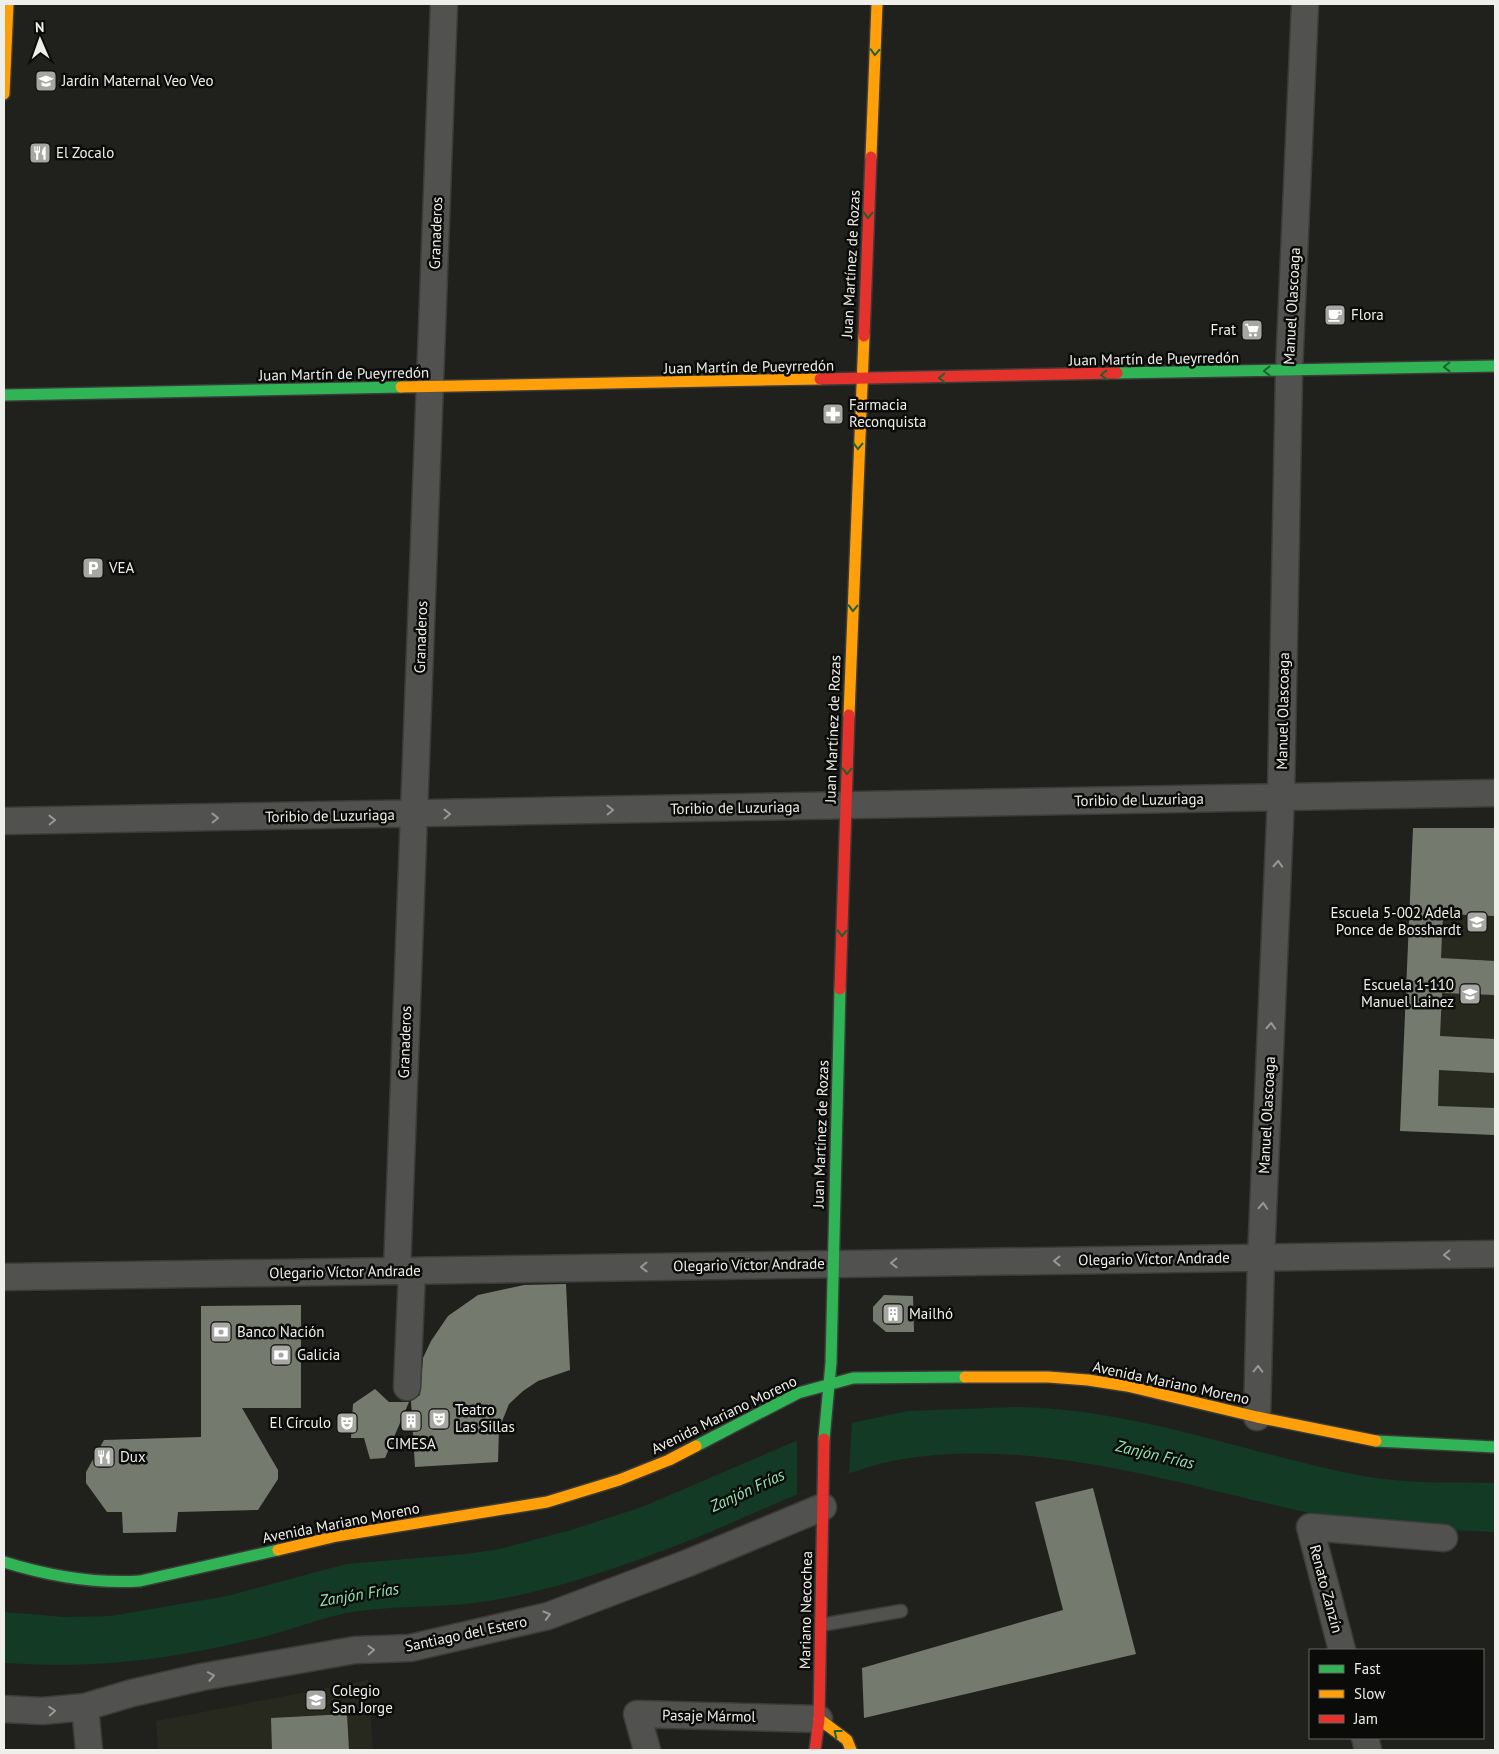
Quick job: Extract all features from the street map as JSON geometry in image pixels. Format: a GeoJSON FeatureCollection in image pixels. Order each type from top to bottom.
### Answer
{"type":"FeatureCollection","features":[{"type":"Feature","properties":{"kind":"street"},"geometry":{"type":"LineString","coordinates":[[4,94],[8,4]]}},
{"type":"Feature","properties":{"kind":"street","name":"Granaderos"},"geometry":{"type":"LineString","coordinates":[[407,1387],[404,1271],[414,814],[444,4]]}},
{"type":"Feature","properties":{"kind":"street","name":"Juan Martínez de Rozas"},"geometry":{"type":"LineString","coordinates":[[824,1456],[824,1429],[830,1383],[846,806],[861,380],[878,4]]}},
{"type":"Feature","properties":{"kind":"street","name":"Manuel Olascoaga"},"geometry":{"type":"LineString","coordinates":[[1257,1417],[1261,1258],[1281,797],[1289,371],[1305,4]]}},
{"type":"Feature","properties":{"kind":"street","name":"Juan Martín de Pueyrredón"},"geometry":{"type":"LineString","coordinates":[[4,395],[861,380],[1495,366]]}},
{"type":"Feature","properties":{"kind":"street","name":"Toribio de Luzuriaga"},"geometry":{"type":"LineString","coordinates":[[4,821],[1495,793]]}},
{"type":"Feature","properties":{"kind":"street","name":"Olegario Víctor Andrade"},"geometry":{"type":"LineString","coordinates":[[4,1277],[1495,1254]]}},
{"type":"Feature","properties":{"kind":"street","name":"Avenida Mariano Moreno"},"geometry":{"type":"LineString","coordinates":[[4,1562],[40,1573],[81,1582],[114,1584],[140,1582],[337,1536],[547,1502],[619,1480],[669,1460],[798,1394],[830,1383],[860,1378],[1048,1376],[1127,1386],[1257,1417],[1367,1440],[1495,1447]]}},
{"type":"Feature","properties":{"kind":"street","name":"Mariano Necochea"},"geometry":{"type":"LineString","coordinates":[[815,1750],[819,1719],[824,1456]]}},
{"type":"Feature","properties":{"kind":"street","name":"Santiago del Estero"},"geometry":{"type":"LineString","coordinates":[[4,1709],[42,1712],[85,1707],[132,1693],[202,1677],[355,1650],[410,1648],[548,1616],[688,1563],[823,1495]]}},
{"type":"Feature","properties":{"kind":"street","name":"Renato Zanzín"},"geometry":{"type":"LineString","coordinates":[[1342,1649],[1310,1527],[1444,1538]]}},
{"type":"Feature","properties":{"kind":"street"},"geometry":{"type":"LineString","coordinates":[[85,1707],[89,1750]]}},
{"type":"Feature","properties":{"kind":"street","name":"Pasaje Mármol"},"geometry":{"type":"LineString","coordinates":[[647,1750],[637,1714],[819,1719]]}},
{"type":"Feature","properties":{"kind":"street"},"geometry":{"type":"LineString","coordinates":[[819,1719],[847,1740],[851,1750]]}},
{"type":"Feature","properties":{"kind":"lane"},"geometry":{"type":"LineString","coordinates":[[821,1625],[901,1610]]}},
{"type":"Feature","properties":{"kind":"shaded area"},"geometry":{"type":"Polygon","coordinates":[[[1413,828],[1495,828],[1495,1135],[1400,1131],[1413,828]]]}},
{"type":"Feature","properties":{"kind":"shaded area","name":"Colegio San Jorge"},"geometry":{"type":"Polygon","coordinates":[[[368,1680],[373,1750],[158,1750],[156,1721],[368,1680]]]}},
{"type":"Feature","properties":{"kind":"water","name":"Zanjón Frías"},"geometry":{"type":"Polygon","coordinates":[[[1015,1407],[1059,1409],[1147,1423],[1320,1467],[1380,1479],[1495,1483],[1495,1532],[1407,1527],[1341,1519],[1165,1479],[1060,1459],[1008,1454],[955,1454],[903,1459],[858,1470],[638,1560],[575,1581],[511,1597],[457,1605],[375,1609],[346,1613],[255,1639],[191,1652],[131,1661],[70,1665],[4,1663],[4,1612],[65,1617],[111,1616],[227,1596],[346,1564],[466,1554],[500,1549],[571,1530],[642,1507],[824,1429],[907,1411],[1015,1407]]]}},
{"type":"Feature","properties":{"kind":"pier"},"geometry":{"type":"Polygon","coordinates":[[[852,1421],[849,1473],[797,1494],[797,1439],[852,1421]]]}},
{"type":"Feature","properties":{"kind":"building"},"geometry":{"type":"Polygon","coordinates":[[[1413,828],[1495,828],[1495,916],[1443,914],[1441,958],[1495,961],[1495,995],[1442,993],[1440,1036],[1495,1039],[1495,1073],[1439,1070],[1438,1106],[1495,1108],[1495,1135],[1400,1131],[1413,828]]]}},
{"type":"Feature","properties":{"kind":"building"},"geometry":{"type":"Polygon","coordinates":[[[566,1284],[570,1370],[538,1381],[509,1404],[499,1429],[498,1462],[415,1467],[411,1401],[420,1395],[423,1358],[431,1341],[448,1316],[478,1295],[524,1285],[566,1284]]]}},
{"type":"Feature","properties":{"kind":"building","name":"Mailhó"},"geometry":{"type":"Polygon","coordinates":[[[884,1295],[913,1296],[914,1332],[886,1332],[873,1321],[873,1307],[884,1295]]]}},
{"type":"Feature","properties":{"kind":"building"},"geometry":{"type":"Polygon","coordinates":[[[301,1305],[301,1408],[242,1408],[278,1470],[278,1479],[258,1510],[178,1512],[176,1532],[123,1533],[122,1512],[107,1512],[86,1483],[86,1472],[104,1440],[201,1437],[201,1306],[301,1305]]]}},
{"type":"Feature","properties":{"kind":"building"},"geometry":{"type":"Polygon","coordinates":[[[375,1389],[389,1402],[409,1402],[385,1458],[370,1459],[364,1438],[351,1438],[353,1404],[375,1389]]]}},
{"type":"Feature","properties":{"kind":"building"},"geometry":{"type":"Polygon","coordinates":[[[1093,1488],[1136,1654],[864,1718],[862,1668],[1063,1610],[1035,1502],[1093,1488]]]}},
{"type":"Feature","properties":{"kind":"building"},"geometry":{"type":"Polygon","coordinates":[[[347,1714],[349,1750],[272,1750],[271,1718],[347,1714]]]}},
{"type":"Feature","properties":{"kind":"traffic: fast"},"geometry":{"type":"LineString","coordinates":[[1117,373],[1495,366]]}},
{"type":"Feature","properties":{"kind":"traffic: fast"},"geometry":{"type":"LineString","coordinates":[[4,395],[401,387]]}},
{"type":"Feature","properties":{"kind":"traffic: fast"},"geometry":{"type":"LineString","coordinates":[[824,1439],[831,1363],[840,989]]}},
{"type":"Feature","properties":{"kind":"traffic: fast"},"geometry":{"type":"LineString","coordinates":[[696,1446],[798,1393],[853,1378],[965,1377]]}},
{"type":"Feature","properties":{"kind":"traffic: fast"},"geometry":{"type":"LineString","coordinates":[[1376,1441],[1495,1447]]}},
{"type":"Feature","properties":{"kind":"traffic: fast"},"geometry":{"type":"LineString","coordinates":[[4,1562],[71,1578],[123,1582],[140,1581],[278,1550]]}},
{"type":"Feature","properties":{"kind":"traffic: slow"},"geometry":{"type":"LineString","coordinates":[[4,94],[8,4]]}},
{"type":"Feature","properties":{"kind":"traffic: slow"},"geometry":{"type":"LineString","coordinates":[[871,157],[877,4]]}},
{"type":"Feature","properties":{"kind":"traffic: slow"},"geometry":{"type":"LineString","coordinates":[[849,715],[864,336]]}},
{"type":"Feature","properties":{"kind":"traffic: slow"},"geometry":{"type":"LineString","coordinates":[[401,387],[820,379]]}},
{"type":"Feature","properties":{"kind":"traffic: slow"},"geometry":{"type":"LineString","coordinates":[[965,1377],[1048,1377],[1088,1380],[1127,1386],[1257,1417],[1376,1441]]}},
{"type":"Feature","properties":{"kind":"traffic: slow"},"geometry":{"type":"LineString","coordinates":[[278,1550],[337,1536],[547,1502],[619,1480],[669,1460],[696,1446]]}},
{"type":"Feature","properties":{"kind":"traffic: slow"},"geometry":{"type":"LineString","coordinates":[[819,1719],[847,1740],[851,1750]]}},
{"type":"Feature","properties":{"kind":"traffic: jam"},"geometry":{"type":"LineString","coordinates":[[864,336],[871,157]]}},
{"type":"Feature","properties":{"kind":"traffic: jam"},"geometry":{"type":"LineString","coordinates":[[820,379],[1117,373]]}},
{"type":"Feature","properties":{"kind":"traffic: jam"},"geometry":{"type":"LineString","coordinates":[[840,989],[849,715]]}},
{"type":"Feature","properties":{"kind":"traffic: jam"},"geometry":{"type":"LineString","coordinates":[[815,1750],[819,1719],[824,1439]]}},
{"type":"Feature","properties":{"kind":"place","name":"Jardín Maternal Veo Veo"},"geometry":{"type":"Point","coordinates":[46,81]}},
{"type":"Feature","properties":{"kind":"place","name":"El Zocalo"},"geometry":{"type":"Point","coordinates":[40,153]}},
{"type":"Feature","properties":{"kind":"place","name":"Flora"},"geometry":{"type":"Point","coordinates":[1335,315]}},
{"type":"Feature","properties":{"kind":"place","name":"Frat"},"geometry":{"type":"Point","coordinates":[1252,330]}},
{"type":"Feature","properties":{"kind":"place","name":"Farmacia Reconquista"},"geometry":{"type":"Point","coordinates":[833,414]}},
{"type":"Feature","properties":{"kind":"place","name":"VEA"},"geometry":{"type":"Point","coordinates":[93,568]}},
{"type":"Feature","properties":{"kind":"place","name":"Escuela 5-002 Adela Ponce de Bosshardt"},"geometry":{"type":"Point","coordinates":[1477,922]}},
{"type":"Feature","properties":{"kind":"place","name":"Escuela 1-110 Manuel Lainez"},"geometry":{"type":"Point","coordinates":[1470,994]}},
{"type":"Feature","properties":{"kind":"place","name":"Mailhó"},"geometry":{"type":"Point","coordinates":[893,1314]}},
{"type":"Feature","properties":{"kind":"place","name":"Banco Nación"},"geometry":{"type":"Point","coordinates":[221,1332]}},
{"type":"Feature","properties":{"kind":"place","name":"Galicia"},"geometry":{"type":"Point","coordinates":[281,1355]}},
{"type":"Feature","properties":{"kind":"place","name":"Teatro Las Sillas"},"geometry":{"type":"Point","coordinates":[439,1419]}},
{"type":"Feature","properties":{"kind":"place","name":"CIMESA"},"geometry":{"type":"Point","coordinates":[411,1421]}},
{"type":"Feature","properties":{"kind":"place","name":"El Círculo"},"geometry":{"type":"Point","coordinates":[347,1423]}},
{"type":"Feature","properties":{"kind":"place","name":"Dux"},"geometry":{"type":"Point","coordinates":[104,1457]}},
{"type":"Feature","properties":{"kind":"place","name":"Colegio San Jorge"},"geometry":{"type":"Point","coordinates":[316,1700]}}]}
